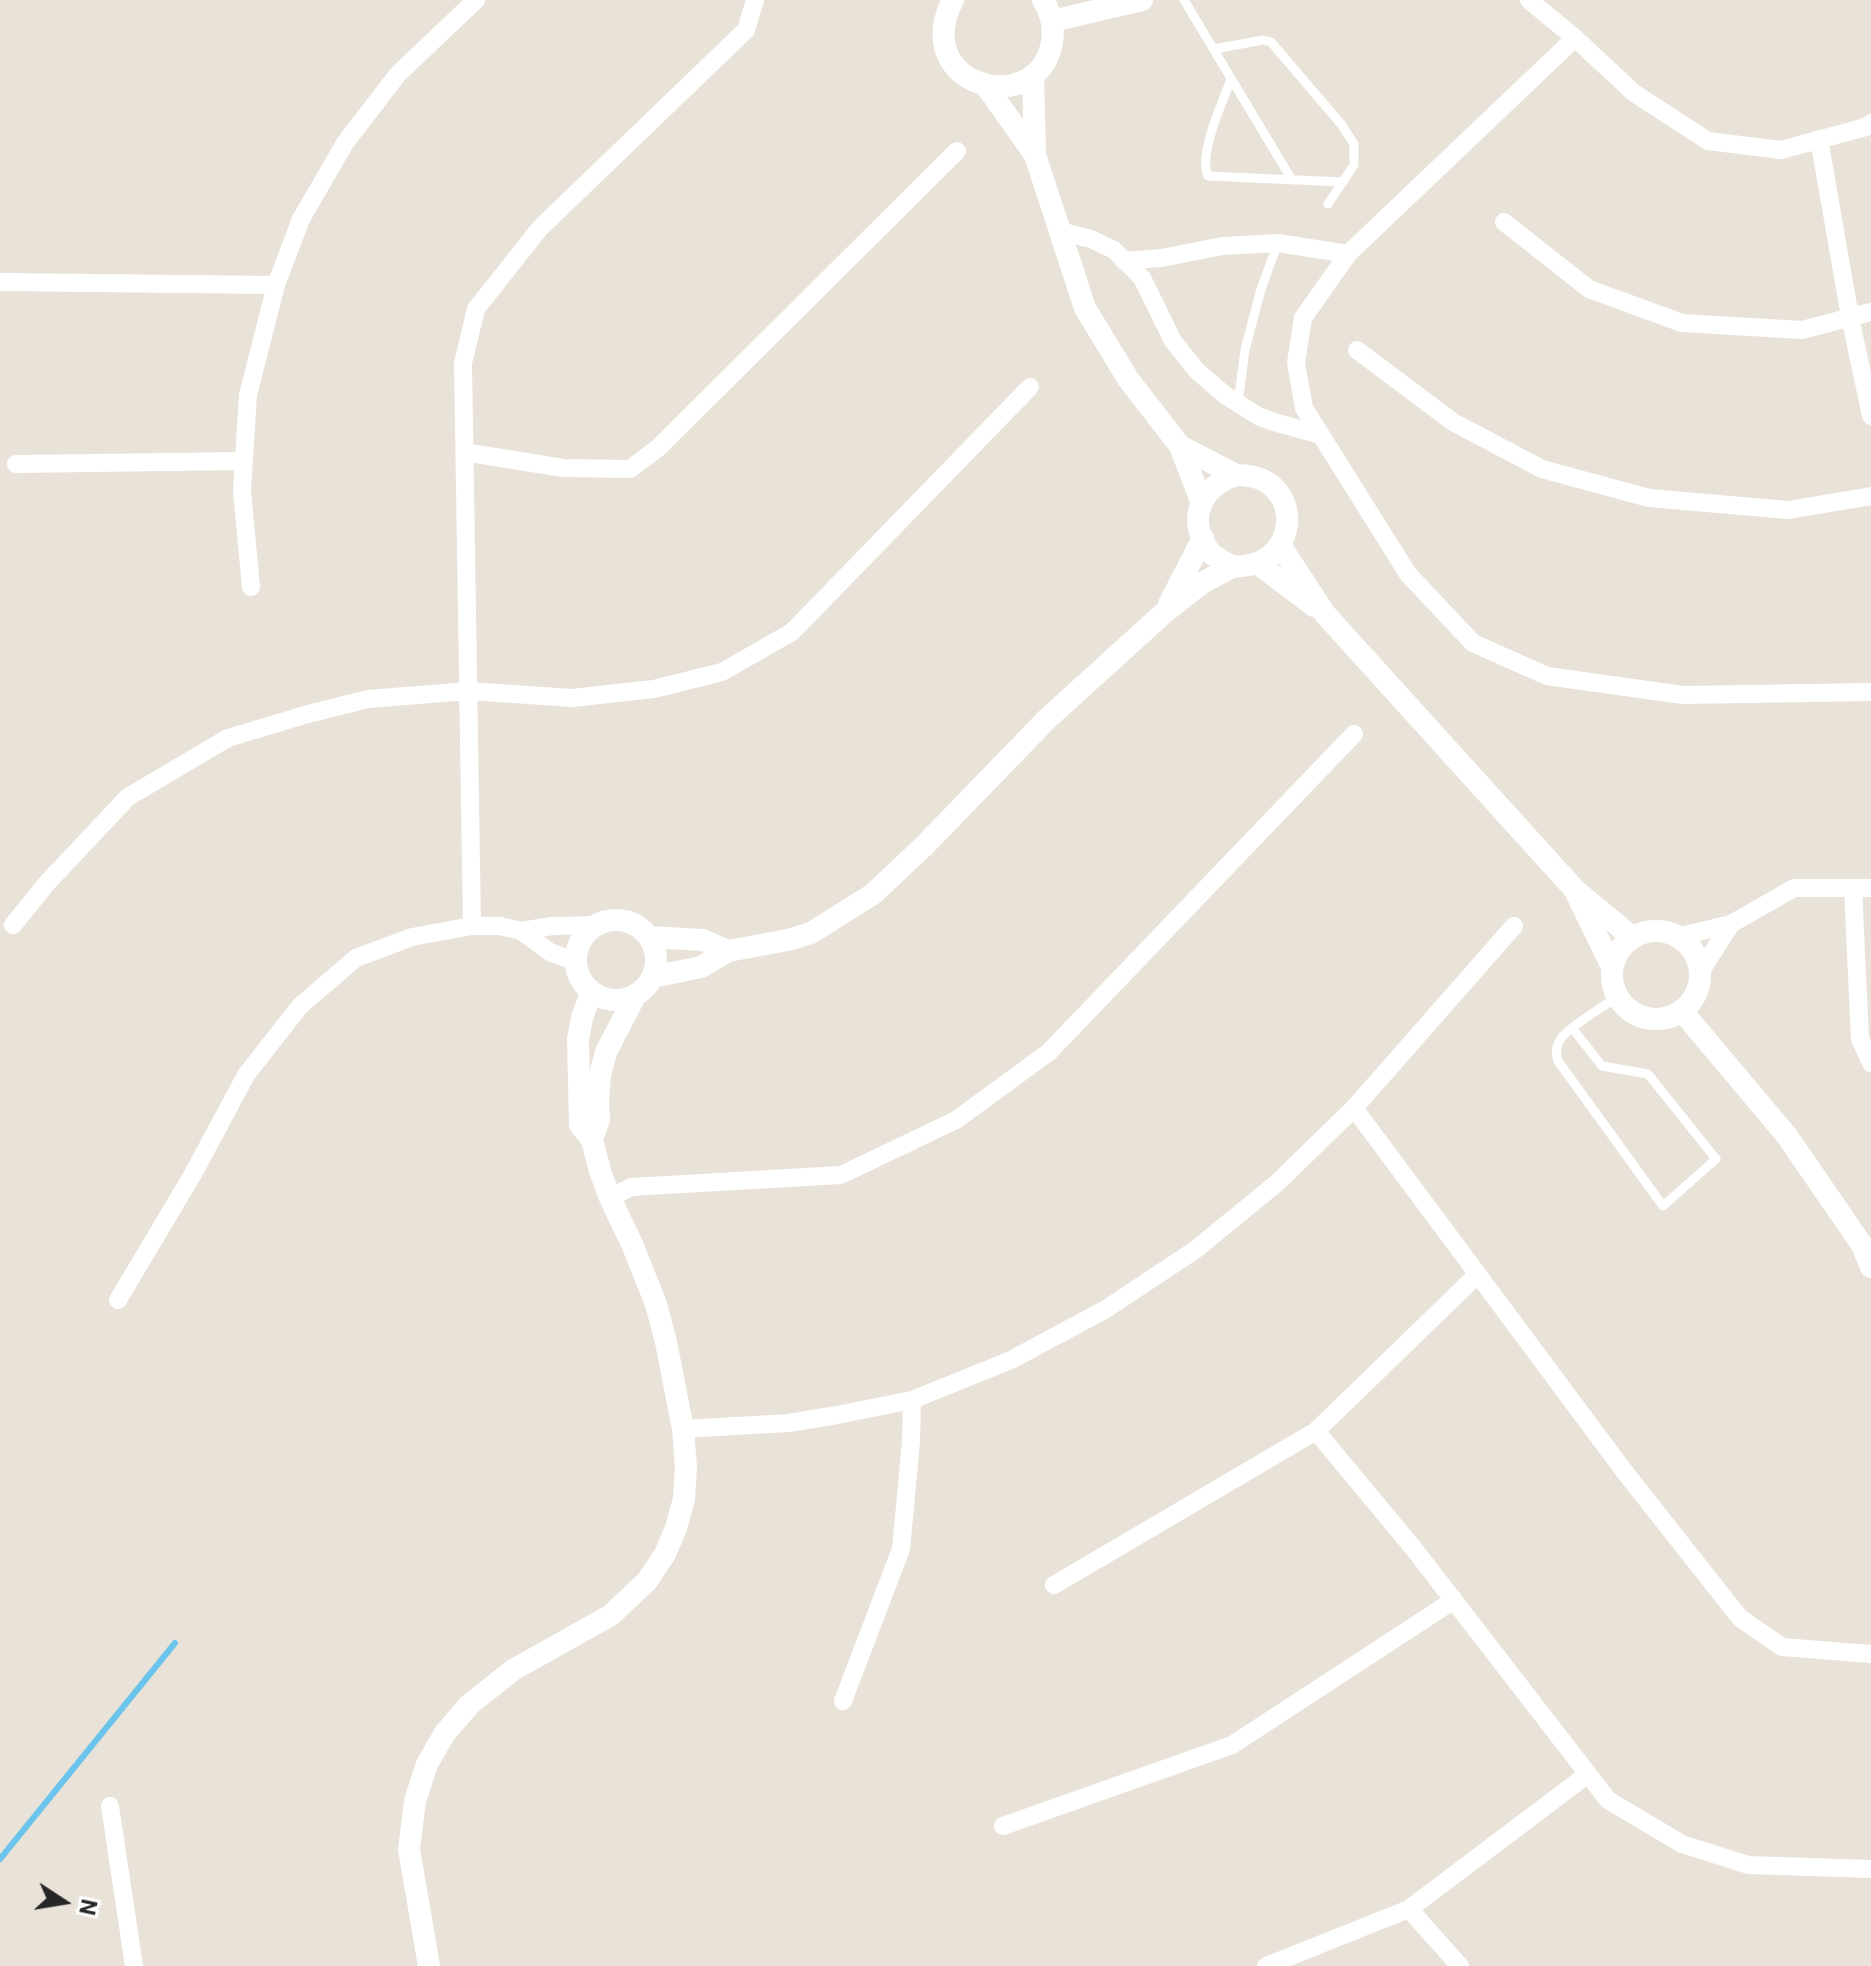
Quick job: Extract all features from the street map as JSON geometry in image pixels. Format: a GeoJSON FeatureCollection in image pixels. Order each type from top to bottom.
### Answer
{"type":"FeatureCollection","features":[{"type":"Feature","properties":{"kind":"street"},"geometry":{"type":"LineString","coordinates":[[251,587],[242,491],[248,395],[276,285],[301,219],[345,143],[398,74],[476,0]]}},
{"type":"Feature","properties":{"kind":"street"},"geometry":{"type":"LineString","coordinates":[[472,926],[463,363],[476,309],[540,228],[746,30],[755,0]]}},
{"type":"Feature","properties":{"kind":"street"},"geometry":{"type":"LineString","coordinates":[[953,0],[945,15],[943,33],[946,52],[969,79],[986,86],[1003,87],[1033,75],[1050,50],[1052,21],[1043,0]]}},
{"type":"Feature","properties":{"kind":"street"},"geometry":{"type":"LineString","coordinates":[[1052,21],[1142,0]]}},
{"type":"Feature","properties":{"kind":"street"},"geometry":{"type":"LineString","coordinates":[[1529,0],[1634,93],[1708,141],[1781,150],[1871,123]]}},
{"type":"Feature","properties":{"kind":"street"},"geometry":{"type":"LineString","coordinates":[[1575,38],[1348,254],[1303,318],[1296,363],[1304,408],[1408,574],[1473,643],[1547,676],[1683,695],[1871,692]]}},
{"type":"Feature","properties":{"kind":"street"},"geometry":{"type":"LineString","coordinates":[[1033,75],[1035,155],[1085,308],[1128,379],[1180,446],[1201,501]]}},
{"type":"Feature","properties":{"kind":"street"},"geometry":{"type":"LineString","coordinates":[[986,86],[1035,155]]}},
{"type":"Feature","properties":{"kind":"street"},"geometry":{"type":"LineString","coordinates":[[1819,139],[1871,416]]}},
{"type":"Feature","properties":{"kind":"street"},"geometry":{"type":"LineString","coordinates":[[464,452],[563,468],[630,469],[658,448],[957,151]]}},
{"type":"Feature","properties":{"kind":"street"},"geometry":{"type":"LineString","coordinates":[[1504,222],[1589,289],[1682,323],[1802,330],[1871,312]]}},
{"type":"Feature","properties":{"kind":"street"},"geometry":{"type":"LineString","coordinates":[[1060,231],[1091,239],[1114,250],[1142,278],[1173,341],[1197,371],[1225,395],[1258,416],[1321,435]]}},
{"type":"Feature","properties":{"kind":"street"},"geometry":{"type":"LineString","coordinates":[[1124,261],[1161,258],[1223,246],[1278,243],[1348,254]]}},
{"type":"Feature","properties":{"kind":"street"},"geometry":{"type":"LineString","coordinates":[[0,282],[276,285]]}},
{"type":"Feature","properties":{"kind":"street"},"geometry":{"type":"LineString","coordinates":[[1357,350],[1453,422],[1542,469],[1649,498],[1788,510],[1871,496]]}},
{"type":"Feature","properties":{"kind":"street"},"geometry":{"type":"LineString","coordinates":[[13,925],[47,883],[128,797],[228,738],[368,699],[469,691],[572,698],[654,689],[722,672],[792,632],[1030,387]]}},
{"type":"Feature","properties":{"kind":"street"},"geometry":{"type":"LineString","coordinates":[[1180,446],[1236,475]]}},
{"type":"Feature","properties":{"kind":"street"},"geometry":{"type":"LineString","coordinates":[[16,464],[244,461]]}},
{"type":"Feature","properties":{"kind":"street"},"geometry":{"type":"LineString","coordinates":[[652,977],[701,967],[728,951],[811,933],[873,894],[1047,719],[1165,612],[1202,583],[1232,567],[1257,563],[1270,556],[1280,545],[1288,516],[1284,502],[1276,490],[1250,475],[1221,480],[1210,489],[1201,501],[1197,519],[1211,553],[1232,567]]}},
{"type":"Feature","properties":{"kind":"street"},"geometry":{"type":"LineString","coordinates":[[1165,612],[1203,538]]}},
{"type":"Feature","properties":{"kind":"street"},"geometry":{"type":"LineString","coordinates":[[1280,545],[1325,614],[1575,890],[1632,937]]}},
{"type":"Feature","properties":{"kind":"street"},"geometry":{"type":"LineString","coordinates":[[1257,563],[1325,614]]}},
{"type":"Feature","properties":{"kind":"street"},"geometry":{"type":"LineString","coordinates":[[610,1198],[631,1187],[841,1175],[956,1120],[1049,1052],[1354,734]]}},
{"type":"Feature","properties":{"kind":"street"},"geometry":{"type":"LineString","coordinates":[[1681,936],[1697,957],[1700,972],[1699,987],[1692,1000],[1682,1011],[1654,1019],[1639,1016],[1626,1008],[1617,997],[1612,983],[1612,967],[1616,955],[1632,937],[1650,930],[1681,936],[1731,924],[1794,888],[1862,888],[1860,1039],[1871,1063]]}},
{"type":"Feature","properties":{"kind":"street"},"geometry":{"type":"LineString","coordinates":[[1575,890],[1612,967]]}},
{"type":"Feature","properties":{"kind":"street"},"geometry":{"type":"LineString","coordinates":[[592,1140],[599,1119],[600,1075],[606,1052],[635,996],[648,985],[656,957],[649,937],[639,926],[610,920],[596,925],[584,934],[577,948],[580,979],[591,992],[605,999],[620,1000],[635,996]]}},
{"type":"Feature","properties":{"kind":"street"},"geometry":{"type":"LineString","coordinates":[[1700,972],[1731,924]]}},
{"type":"Feature","properties":{"kind":"street"},"geometry":{"type":"LineString","coordinates":[[521,931],[552,926],[596,925]]}},
{"type":"Feature","properties":{"kind":"street"},"geometry":{"type":"LineString","coordinates":[[118,1300],[193,1174],[246,1075],[300,1006],[356,958],[412,937],[472,926],[500,926],[521,931],[550,952],[576,962]]}},
{"type":"Feature","properties":{"kind":"street"},"geometry":{"type":"LineString","coordinates":[[683,1429],[789,1423],[912,1400],[1011,1360],[1106,1309],[1195,1250],[1277,1183],[1354,1108],[1514,926]]}},
{"type":"Feature","properties":{"kind":"street"},"geometry":{"type":"LineString","coordinates":[[649,937],[703,940],[728,951]]}},
{"type":"Feature","properties":{"kind":"street"},"geometry":{"type":"LineString","coordinates":[[429,1966],[409,1849],[415,1801],[427,1764],[445,1733],[469,1705],[513,1670],[611,1615],[647,1581],[665,1554],[684,1499],[686,1467],[683,1429],[656,1304],[610,1198],[592,1140],[580,1125],[578,1039],[591,992]]}},
{"type":"Feature","properties":{"kind":"street"},"geometry":{"type":"LineString","coordinates":[[1682,1011],[1787,1136],[1862,1245],[1871,1267]]}},
{"type":"Feature","properties":{"kind":"street"},"geometry":{"type":"LineString","coordinates":[[1354,1108],[1624,1471],[1740,1618],[1782,1647],[1871,1654]]}},
{"type":"Feature","properties":{"kind":"street"},"geometry":{"type":"LineString","coordinates":[[1054,1585],[1316,1431],[1477,1275]]}},
{"type":"Feature","properties":{"kind":"street"},"geometry":{"type":"LineString","coordinates":[[843,1701],[901,1549],[912,1400]]}},
{"type":"Feature","properties":{"kind":"street"},"geometry":{"type":"LineString","coordinates":[[1316,1431],[1414,1549],[1608,1800],[1682,1844],[1748,1865],[1871,1869]]}},
{"type":"Feature","properties":{"kind":"street"},"geometry":{"type":"LineString","coordinates":[[1003,1826],[1232,1745],[1454,1600]]}},
{"type":"Feature","properties":{"kind":"street"},"geometry":{"type":"LineString","coordinates":[[1266,1966],[1409,1909],[1588,1774]]}},
{"type":"Feature","properties":{"kind":"street"},"geometry":{"type":"LineString","coordinates":[[110,1806],[134,1966]]}},
{"type":"Feature","properties":{"kind":"street"},"geometry":{"type":"LineString","coordinates":[[1409,1909],[1460,1966]]}},
{"type":"Feature","properties":{"kind":"lane"},"geometry":{"type":"LineString","coordinates":[[1184,0],[1292,180]]}},
{"type":"Feature","properties":{"kind":"lane"},"geometry":{"type":"LineString","coordinates":[[1214,49],[1263,40],[1271,42],[1341,124],[1354,144],[1354,165],[1328,204]]}},
{"type":"Feature","properties":{"kind":"lane"},"geometry":{"type":"LineString","coordinates":[[1231,79],[1205,162],[1208,176],[1343,182]]}},
{"type":"Feature","properties":{"kind":"lane"},"geometry":{"type":"LineString","coordinates":[[1238,403],[1245,350],[1261,289],[1278,243]]}},
{"type":"Feature","properties":{"kind":"lane"},"geometry":{"type":"LineString","coordinates":[[1573,1029],[1602,1066],[1648,1074],[1716,1159],[1663,1206],[1556,1054],[1563,1036],[1617,997]]}},
{"type":"Feature","properties":{"kind":"waterway"},"geometry":{"type":"LineString","coordinates":[[0,1859],[175,1643]]}}]}
